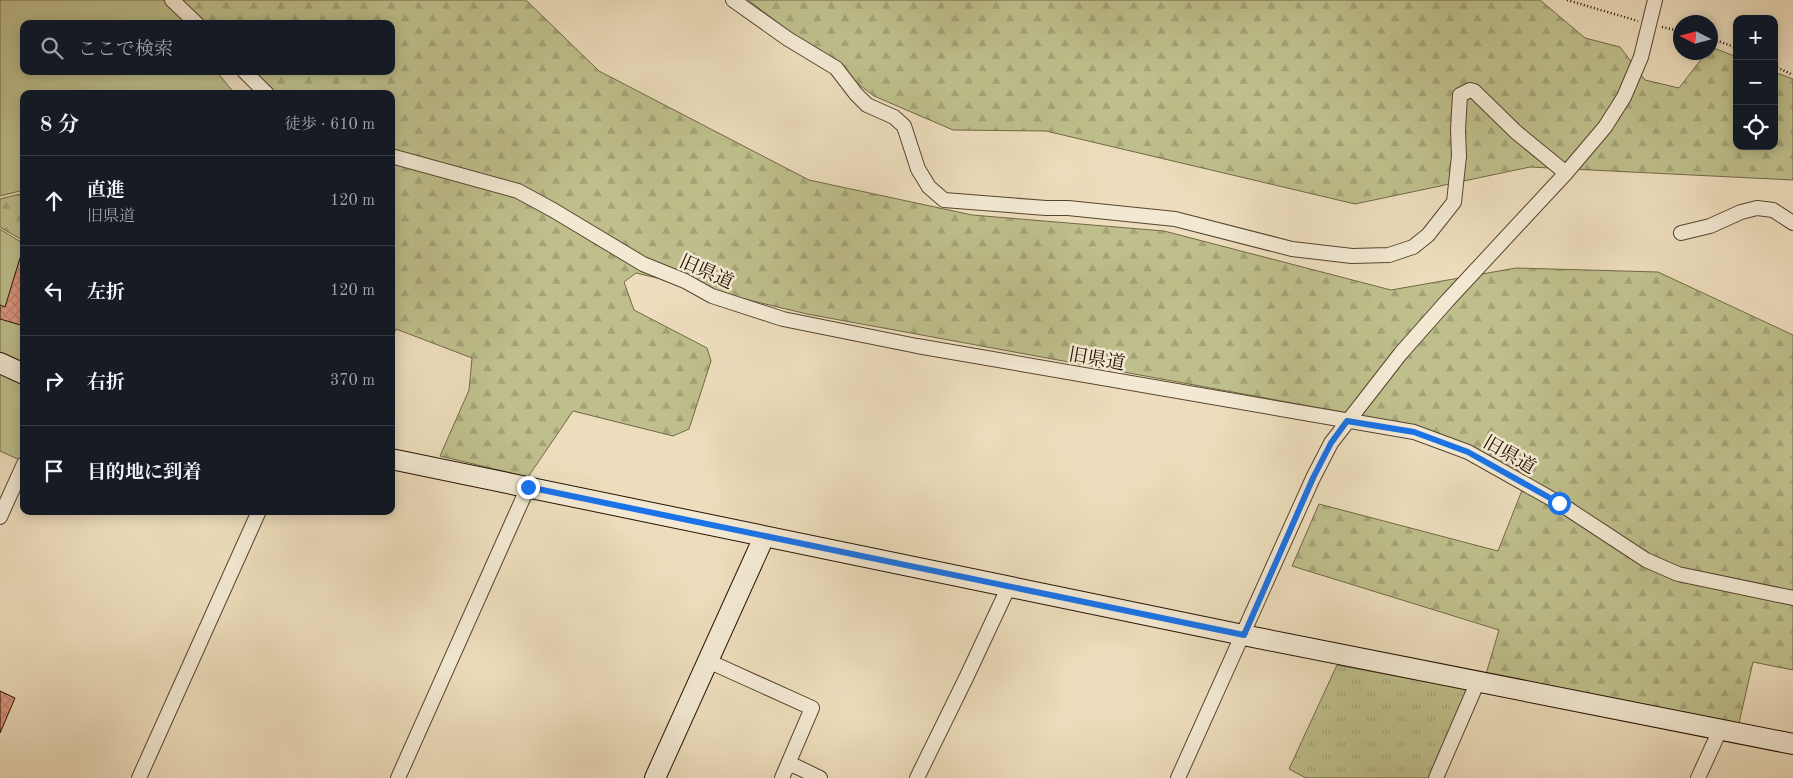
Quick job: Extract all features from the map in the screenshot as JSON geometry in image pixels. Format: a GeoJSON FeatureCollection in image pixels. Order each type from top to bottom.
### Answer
{"type":"FeatureCollection","features":[{"type":"Feature","properties":{"kind":"street"},"geometry":{"type":"LineString","coordinates":[[172,0],[193,20]]}},
{"type":"Feature","properties":{"kind":"street"},"geometry":{"type":"LineString","coordinates":[[733,0],[788,39],[836,68],[867,105],[894,117],[904,126],[918,169],[929,187],[944,200],[1068,208],[1175,219],[1292,249],[1352,256],[1389,255],[1413,248],[1428,235],[1454,202],[1460,95],[1470,90],[1474,91],[1516,132],[1566,173]]}},
{"type":"Feature","properties":{"kind":"street"},"geometry":{"type":"LineString","coordinates":[[1178,778],[1244,635],[1313,478],[1331,443],[1401,353],[1566,173],[1605,127],[1624,97],[1641,57],[1655,0]]}},
{"type":"Feature","properties":{"kind":"street"},"geometry":{"type":"LineString","coordinates":[[248,75],[262,90]]}},
{"type":"Feature","properties":{"kind":"street","name":"旧県道"},"geometry":{"type":"LineString","coordinates":[[395,157],[518,191],[643,264],[685,281],[712,296],[783,319],[917,346],[1414,432],[1468,452],[1559,503],[1646,560],[1678,574],[1793,598]]}},
{"type":"Feature","properties":{"kind":"street"},"geometry":{"type":"LineString","coordinates":[[1682,233],[1710,226],[1741,212],[1757,208],[1773,210],[1793,223]]}},
{"type":"Feature","properties":{"kind":"street"},"geometry":{"type":"LineString","coordinates":[[0,363],[20,372]]}},
{"type":"Feature","properties":{"kind":"street"},"geometry":{"type":"LineString","coordinates":[[395,460],[1244,635],[1793,744]]}},
{"type":"Feature","properties":{"kind":"street"},"geometry":{"type":"LineString","coordinates":[[0,517],[20,473]]}},
{"type":"Feature","properties":{"kind":"street"},"geometry":{"type":"LineString","coordinates":[[398,778],[528,487]]}},
{"type":"Feature","properties":{"kind":"street"},"geometry":{"type":"LineString","coordinates":[[140,778],[257,515]]}},
{"type":"Feature","properties":{"kind":"street"},"geometry":{"type":"LineString","coordinates":[[655,778],[764,537]]}},
{"type":"Feature","properties":{"kind":"street"},"geometry":{"type":"LineString","coordinates":[[917,778],[1009,586]]}},
{"type":"Feature","properties":{"kind":"street"},"geometry":{"type":"LineString","coordinates":[[708,661],[812,708],[782,778]]}},
{"type":"Feature","properties":{"kind":"street"},"geometry":{"type":"LineString","coordinates":[[1436,778],[1478,681]]}},
{"type":"Feature","properties":{"kind":"street"},"geometry":{"type":"LineString","coordinates":[[1698,778],[1720,730]]}},
{"type":"Feature","properties":{"kind":"street"},"geometry":{"type":"LineString","coordinates":[[789,763],[820,778]]}},
{"type":"Feature","properties":{"kind":"path"},"geometry":{"type":"LineString","coordinates":[[1567,0],[1673,29]]}},
{"type":"Feature","properties":{"kind":"path"},"geometry":{"type":"LineString","coordinates":[[1718,41],[1733,47]]}},
{"type":"Feature","properties":{"kind":"path"},"geometry":{"type":"LineString","coordinates":[[1778,68],[1793,74]]}},
{"type":"Feature","properties":{"kind":"green space"},"geometry":{"type":"Polygon","coordinates":[[[0,0],[163,0],[183,20],[20,20],[20,75],[219,75],[232,90],[20,90],[20,191],[0,196],[0,0]]]}},
{"type":"Feature","properties":{"kind":"green space"},"geometry":{"type":"Polygon","coordinates":[[[183,0],[526,0],[599,71],[809,180],[972,215],[1164,231],[1391,290],[1516,268],[1658,272],[1793,335],[1793,670],[1753,662],[1739,723],[1486,674],[1499,630],[1292,566],[1319,504],[1498,551],[1528,475],[1418,426],[807,314],[636,273],[624,282],[634,310],[707,348],[711,361],[689,429],[673,436],[573,411],[528,477],[440,456],[469,390],[472,358],[396,329],[395,331],[395,90],[255,90],[245,75],[395,75],[395,20],[203,20],[183,0]]]}},
{"type":"Feature","properties":{"kind":"green space"},"geometry":{"type":"Polygon","coordinates":[[[748,0],[1540,0],[1585,38],[1620,47],[1645,80],[1679,88],[1701,60],[1718,60],[1718,50],[1733,55],[1733,150],[1778,150],[1778,73],[1793,79],[1793,180],[1530,167],[1355,204],[1046,131],[953,130],[874,96],[748,0]]]}},
{"type":"Feature","properties":{"kind":"green space"},"geometry":{"type":"Polygon","coordinates":[[[20,194],[20,239],[0,227],[0,199],[20,194]]]}},
{"type":"Feature","properties":{"kind":"green space"},"geometry":{"type":"Polygon","coordinates":[[[0,229],[20,242],[20,460],[0,451],[0,229]]]}},
{"type":"Feature","properties":{"kind":"green space"},"geometry":{"type":"Polygon","coordinates":[[[1337,665],[1465,689],[1467,693],[1429,778],[1306,778],[1289,769],[1337,665]]]}},
{"type":"Feature","properties":{"kind":"building"},"geometry":{"type":"Polygon","coordinates":[[[20,258],[20,325],[0,319],[0,305],[5,307],[20,258]]]}},
{"type":"Feature","properties":{"kind":"building"},"geometry":{"type":"Polygon","coordinates":[[[0,691],[15,698],[0,733],[0,691]]]}},
{"type":"Feature","properties":{"kind":"route"},"geometry":{"type":"LineString","coordinates":[[528,487],[1244,635],[1313,478],[1331,443],[1347,421],[1414,432],[1468,452],[1559,503]]}}]}
